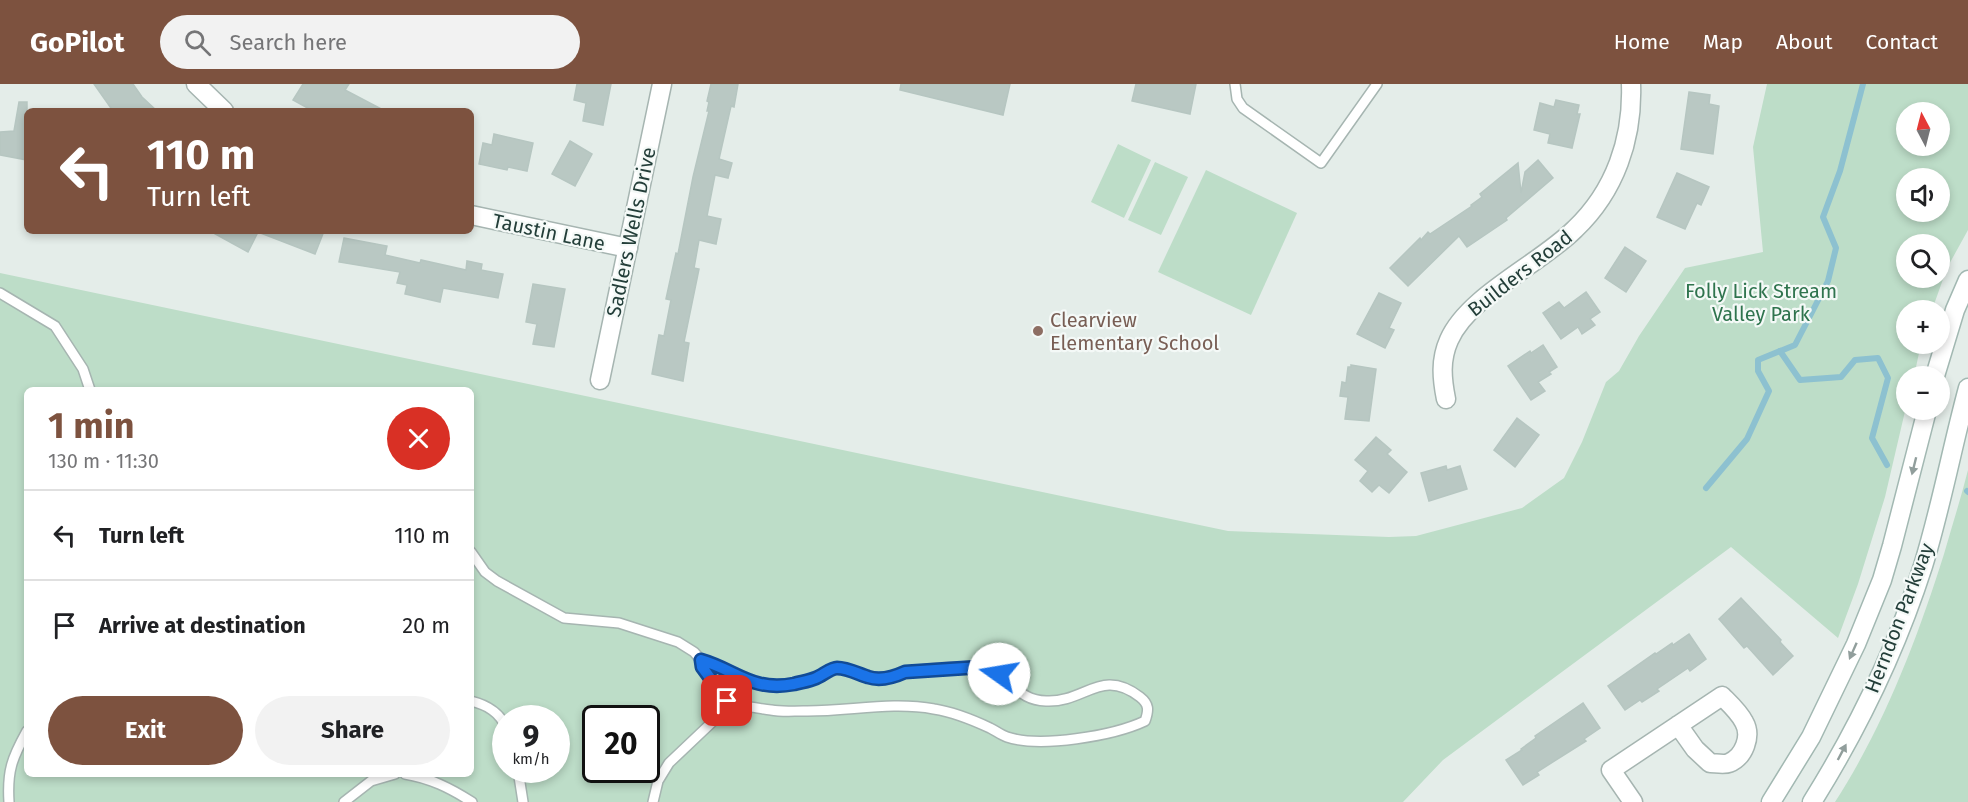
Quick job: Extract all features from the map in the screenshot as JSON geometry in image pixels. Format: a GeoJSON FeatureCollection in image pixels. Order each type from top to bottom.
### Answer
{"type":"FeatureCollection","features":[{"type":"Feature","properties":{"kind":"street"},"geometry":{"type":"LineString","coordinates":[[196,84],[221,108]]}},
{"type":"Feature","properties":{"kind":"street","name":"Sadlers Wells Drive"},"geometry":{"type":"LineString","coordinates":[[600,380],[662,84]]}},
{"type":"Feature","properties":{"kind":"street","name":"Builders Road"},"geometry":{"type":"LineString","coordinates":[[1446,399],[1442,379],[1443,360],[1449,340],[1460,321],[1485,297],[1558,245],[1577,228],[1609,186],[1621,159],[1629,128],[1632,106],[1631,84]]}},
{"type":"Feature","properties":{"kind":"street","name":"Taustin Lane"},"geometry":{"type":"LineString","coordinates":[[474,216],[628,249]]}},
{"type":"Feature","properties":{"kind":"street"},"geometry":{"type":"LineString","coordinates":[[1939,366],[1962,308],[1968,280]]}},
{"type":"Feature","properties":{"kind":"street","name":"Herndon Parkway"},"geometry":{"type":"LineString","coordinates":[[1812,802],[1840,756],[1865,705],[1910,600],[1926,555],[1968,388]]}},
{"type":"Feature","properties":{"kind":"street","name":"Herndon Parkway"},"geometry":{"type":"LineString","coordinates":[[1771,802],[1811,737],[1842,675],[1866,619],[1892,546],[1924,420]]}},
{"type":"Feature","properties":{"kind":"street"},"geometry":{"type":"LineString","coordinates":[[1632,802],[1611,770],[1678,725]]}},
{"type":"Feature","properties":{"kind":"lane"},"geometry":{"type":"LineString","coordinates":[[1235,84],[1237,99],[1243,108],[1321,163],[1377,84]]}},
{"type":"Feature","properties":{"kind":"lane"},"geometry":{"type":"LineString","coordinates":[[0,293],[55,326],[83,369],[89,387]]}},
{"type":"Feature","properties":{"kind":"lane"},"geometry":{"type":"LineString","coordinates":[[474,556],[485,572],[497,581],[564,618],[619,623],[678,642],[694,652],[701,660],[702,667],[724,696],[727,706]]}},
{"type":"Feature","properties":{"kind":"lane"},"geometry":{"type":"LineString","coordinates":[[653,802],[658,781],[669,763],[726,709],[736,707],[805,711],[910,705],[938,709],[965,717],[1006,736],[1029,741],[1060,740],[1125,728],[1145,721],[1148,713],[1148,705],[1144,700],[1129,689],[1112,684],[1100,685],[1074,697],[1046,701],[1022,695],[999,674],[980,667],[905,672],[879,679],[835,668],[814,678],[783,686],[753,683],[701,660]]}},
{"type":"Feature","properties":{"kind":"lane"},"geometry":{"type":"LineString","coordinates":[[474,702],[484,704],[492,710]]}},
{"type":"Feature","properties":{"kind":"lane"},"geometry":{"type":"LineString","coordinates":[[9,802],[11,762],[24,737]]}},
{"type":"Feature","properties":{"kind":"lane"},"geometry":{"type":"LineString","coordinates":[[344,802],[371,781],[385,777]]}},
{"type":"Feature","properties":{"kind":"lane"},"geometry":{"type":"LineString","coordinates":[[425,777],[472,802]]}},
{"type":"Feature","properties":{"kind":"lane"},"geometry":{"type":"LineString","coordinates":[[520,783],[523,802]]}},
{"type":"Feature","properties":{"kind":"green space","name":"Folly Lick Stream Valley Park"},"geometry":{"type":"Polygon","coordinates":[[[1767,84],[1968,84],[1968,230],[1950,263],[1950,234],[1896,234],[1896,288],[1940,288],[1936,300],[1896,300],[1896,354],[1919,354],[1916,366],[1896,366],[1896,420],[1903,420],[1885,497],[1858,584],[1838,638],[1731,547],[1443,760],[1403,802],[0,802],[0,273],[1228,531],[1389,537],[1416,536],[1522,508],[1564,478],[1582,442],[1606,382],[1619,371],[1639,336],[1685,268],[1763,252],[1753,147],[1767,84]]]}},
{"type":"Feature","properties":{"kind":"green space"},"geometry":{"type":"Polygon","coordinates":[[[1118,144],[1151,160],[1124,218],[1091,202],[1118,144]]]}},
{"type":"Feature","properties":{"kind":"green space"},"geometry":{"type":"Polygon","coordinates":[[[1155,162],[1188,177],[1161,235],[1128,220],[1155,162]]]}},
{"type":"Feature","properties":{"kind":"green space"},"geometry":{"type":"Polygon","coordinates":[[[1206,170],[1297,213],[1251,315],[1158,272],[1206,170]]]}},
{"type":"Feature","properties":{"kind":"green space"},"geometry":{"type":"Polygon","coordinates":[[[1968,470],[1968,802],[1835,802],[1884,713],[1911,650],[1944,554],[1968,470]]]}},
{"type":"Feature","properties":{"kind":"building"},"geometry":{"type":"Polygon","coordinates":[[[94,84],[133,84],[154,108],[111,108],[94,84]]]}},
{"type":"Feature","properties":{"kind":"building"},"geometry":{"type":"Polygon","coordinates":[[[303,84],[349,84],[345,90],[379,108],[308,108],[293,100],[303,84]]]}},
{"type":"Feature","properties":{"kind":"building"},"geometry":{"type":"Polygon","coordinates":[[[577,84],[611,84],[603,125],[583,121],[586,103],[574,100],[577,84]]]}},
{"type":"Feature","properties":{"kind":"building"},"geometry":{"type":"Polygon","coordinates":[[[711,84],[738,84],[719,159],[732,163],[728,178],[715,175],[707,216],[721,219],[716,244],[699,240],[694,268],[699,269],[684,342],[689,343],[683,381],[652,374],[659,335],[664,336],[671,300],[666,299],[709,111],[707,111],[709,102],[707,101],[711,84]]]}},
{"type":"Feature","properties":{"kind":"building"},"geometry":{"type":"Polygon","coordinates":[[[901,84],[1010,84],[1003,115],[900,90],[901,84]]]}},
{"type":"Feature","properties":{"kind":"building"},"geometry":{"type":"Polygon","coordinates":[[[1136,84],[1196,84],[1190,114],[1132,101],[1136,84]]]}},
{"type":"Feature","properties":{"kind":"building"},"geometry":{"type":"Polygon","coordinates":[[[1689,92],[1710,95],[1709,104],[1719,106],[1713,154],[1681,149],[1689,92]]]}},
{"type":"Feature","properties":{"kind":"building"},"geometry":{"type":"Polygon","coordinates":[[[1556,100],[1579,105],[1577,114],[1580,114],[1572,148],[1548,143],[1550,134],[1534,130],[1540,103],[1554,107],[1556,100]]]}},
{"type":"Feature","properties":{"kind":"building"},"geometry":{"type":"Polygon","coordinates":[[[19,102],[27,102],[27,108],[24,108],[24,159],[0,155],[0,132],[14,131],[19,102]]]}},
{"type":"Feature","properties":{"kind":"building"},"geometry":{"type":"Polygon","coordinates":[[[494,134],[533,143],[527,171],[508,167],[507,170],[479,164],[483,143],[492,145],[494,134]]]}},
{"type":"Feature","properties":{"kind":"building"},"geometry":{"type":"Polygon","coordinates":[[[570,141],[592,154],[575,186],[552,174],[570,141]]]}},
{"type":"Feature","properties":{"kind":"building"},"geometry":{"type":"Polygon","coordinates":[[[1538,160],[1553,178],[1506,218],[1507,220],[1467,247],[1459,236],[1408,286],[1390,268],[1420,238],[1421,240],[1428,232],[1430,234],[1472,206],[1482,197],[1480,194],[1518,163],[1521,193],[1525,172],[1538,160]]]}},
{"type":"Feature","properties":{"kind":"building"},"geometry":{"type":"Polygon","coordinates":[[[1677,173],[1709,187],[1701,205],[1697,203],[1685,229],[1657,217],[1677,173]]]}},
{"type":"Feature","properties":{"kind":"building"},"geometry":{"type":"Polygon","coordinates":[[[215,234],[257,234],[248,252],[215,234]]]}},
{"type":"Feature","properties":{"kind":"building"},"geometry":{"type":"Polygon","coordinates":[[[263,234],[323,234],[315,254],[263,234]]]}},
{"type":"Feature","properties":{"kind":"building"},"geometry":{"type":"Polygon","coordinates":[[[344,238],[387,246],[385,255],[420,263],[421,260],[466,270],[467,261],[482,264],[481,270],[503,274],[498,298],[443,288],[440,302],[405,294],[407,285],[397,283],[400,272],[339,262],[344,238]]]}},
{"type":"Feature","properties":{"kind":"building"},"geometry":{"type":"Polygon","coordinates":[[[1625,247],[1646,261],[1626,292],[1605,278],[1625,247]]]}},
{"type":"Feature","properties":{"kind":"building"},"geometry":{"type":"Polygon","coordinates":[[[533,284],[565,289],[554,347],[533,344],[537,324],[526,322],[533,284]]]}},
{"type":"Feature","properties":{"kind":"building"},"geometry":{"type":"Polygon","coordinates":[[[1586,292],[1600,312],[1590,319],[1595,325],[1582,334],[1578,327],[1561,339],[1543,313],[1559,302],[1564,308],[1586,292]]]}},
{"type":"Feature","properties":{"kind":"building"},"geometry":{"type":"Polygon","coordinates":[[[1379,293],[1401,303],[1389,328],[1394,330],[1385,348],[1357,334],[1379,293]]]}},
{"type":"Feature","properties":{"kind":"building"},"geometry":{"type":"Polygon","coordinates":[[[1543,345],[1557,367],[1538,382],[1545,391],[1531,400],[1508,366],[1543,345]]]}},
{"type":"Feature","properties":{"kind":"building"},"geometry":{"type":"Polygon","coordinates":[[[1351,365],[1376,369],[1369,421],[1345,419],[1348,397],[1340,396],[1342,382],[1346,383],[1348,367],[1351,365]]]}},
{"type":"Feature","properties":{"kind":"building"},"geometry":{"type":"Polygon","coordinates":[[[1517,418],[1539,435],[1515,467],[1494,450],[1517,418]]]}},
{"type":"Feature","properties":{"kind":"building"},"geometry":{"type":"Polygon","coordinates":[[[1376,437],[1391,450],[1387,454],[1407,472],[1389,493],[1379,485],[1372,492],[1360,481],[1368,471],[1355,460],[1376,437]]]}},
{"type":"Feature","properties":{"kind":"building"},"geometry":{"type":"Polygon","coordinates":[[[1446,466],[1447,470],[1460,466],[1467,489],[1429,501],[1421,473],[1446,466]]]}},
{"type":"Feature","properties":{"kind":"building"},"geometry":{"type":"Polygon","coordinates":[[[1741,598],[1793,656],[1773,675],[1747,646],[1744,648],[1719,619],[1741,598]]]}},
{"type":"Feature","properties":{"kind":"building"},"geometry":{"type":"Polygon","coordinates":[[[1689,634],[1706,659],[1690,671],[1688,668],[1642,702],[1640,700],[1625,710],[1608,686],[1655,653],[1689,634]]]}},
{"type":"Feature","properties":{"kind":"building"},"geometry":{"type":"Polygon","coordinates":[[[1583,703],[1600,728],[1584,739],[1586,741],[1537,772],[1539,775],[1523,785],[1506,760],[1522,750],[1536,738],[1535,736],[1583,703]]]}},
{"type":"Feature","properties":{"kind":"waterway"},"geometry":{"type":"LineString","coordinates":[[1706,488],[1747,439],[1769,391],[1758,371],[1758,360],[1795,345],[1828,281],[1836,248],[1823,217],[1840,171],[1863,84]]}},
{"type":"Feature","properties":{"kind":"waterway"},"geometry":{"type":"LineString","coordinates":[[1780,351],[1800,380],[1841,377],[1855,360],[1878,358],[1888,378],[1872,438],[1887,465]]}},
{"type":"Feature","properties":{"kind":"place","name":"Clearview Elementary School"},"geometry":{"type":"Point","coordinates":[1038,331]}},
{"type":"Feature","properties":{"kind":"route"},"geometry":{"type":"LineString","coordinates":[[727,701],[702,667],[701,660],[753,683],[783,686],[814,678],[835,668],[879,679],[905,672],[931,669],[980,667],[999,674]]}}]}
